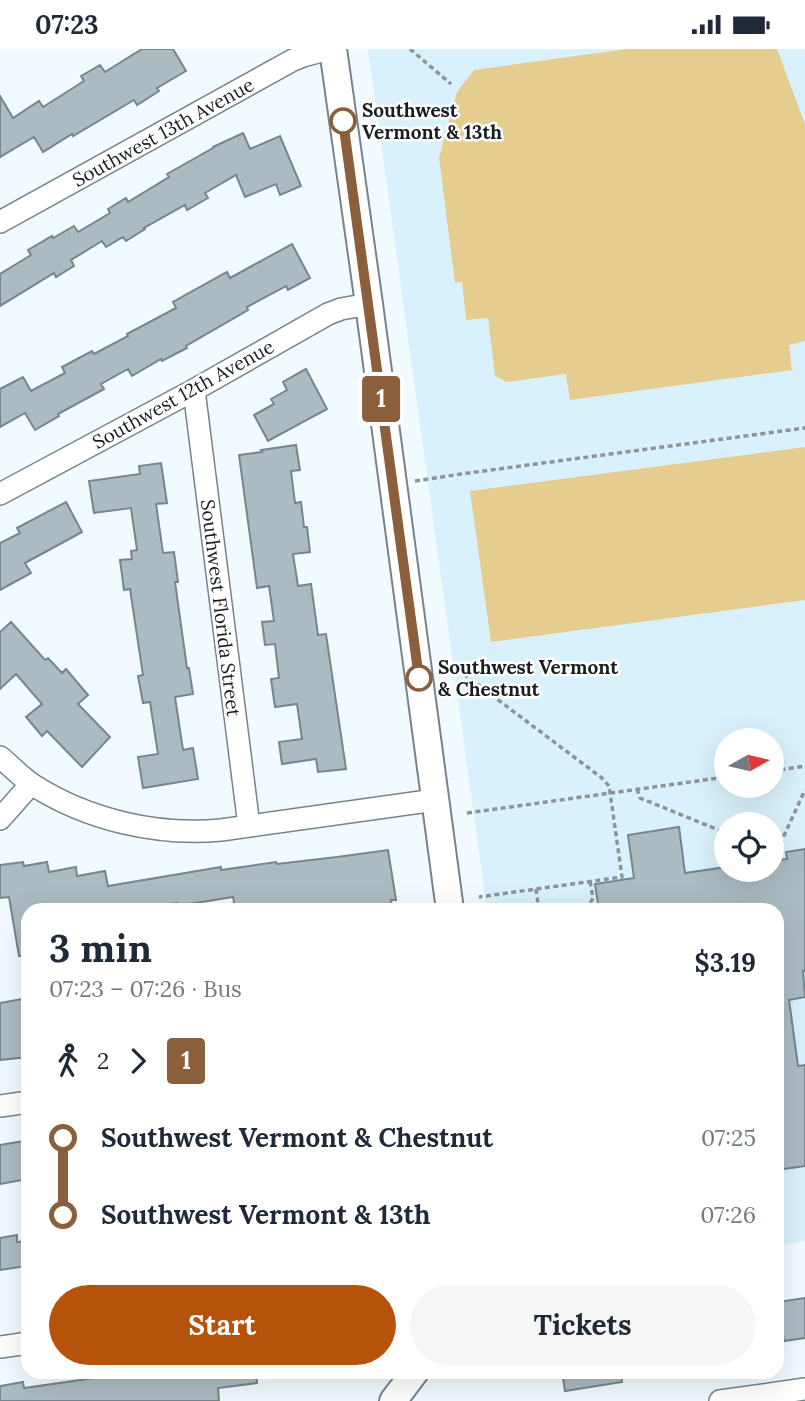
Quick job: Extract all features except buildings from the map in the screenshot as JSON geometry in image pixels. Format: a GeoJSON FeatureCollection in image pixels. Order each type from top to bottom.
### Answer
{"type":"FeatureCollection","features":[{"type":"Feature","properties":{"kind":"street","name":"Southwest 13th Avenue"},"geometry":{"type":"LineString","coordinates":[[0,222],[293,60],[331,49]]}},
{"type":"Feature","properties":{"kind":"street"},"geometry":{"type":"LineString","coordinates":[[331,49],[369,304],[449,903]]}},
{"type":"Feature","properties":{"kind":"street","name":"Southwest 12th Avenue"},"geometry":{"type":"LineString","coordinates":[[0,494],[194,390],[328,314],[369,304]]}},
{"type":"Feature","properties":{"kind":"street","name":"Southwest Florida Street"},"geometry":{"type":"LineString","coordinates":[[194,390],[249,826]]}},
{"type":"Feature","properties":{"kind":"street"},"geometry":{"type":"LineString","coordinates":[[0,757],[32,784],[59,800],[102,818],[150,828],[196,832],[435,800]]}},
{"type":"Feature","properties":{"kind":"street"},"geometry":{"type":"LineString","coordinates":[[0,819],[32,784]]}},
{"type":"Feature","properties":{"kind":"street"},"geometry":{"type":"LineString","coordinates":[[0,1106],[21,1103]]}},
{"type":"Feature","properties":{"kind":"street"},"geometry":{"type":"LineString","coordinates":[[0,1347],[21,1344]]}},
{"type":"Feature","properties":{"kind":"street"},"geometry":{"type":"LineString","coordinates":[[393,1401],[410,1379]]}},
{"type":"Feature","properties":{"kind":"street"},"geometry":{"type":"LineString","coordinates":[[727,1400],[805,1389]]}},
{"type":"Feature","properties":{"kind":"path"},"geometry":{"type":"LineString","coordinates":[[410,49],[451,84]]}},
{"type":"Feature","properties":{"kind":"path"},"geometry":{"type":"LineString","coordinates":[[393,485],[805,428]]}},
{"type":"Feature","properties":{"kind":"path"},"geometry":{"type":"LineString","coordinates":[[418,672],[447,667],[461,672],[609,786],[622,877],[479,897]]}},
{"type":"Feature","properties":{"kind":"path"},"geometry":{"type":"LineString","coordinates":[[784,770],[805,767]]}},
{"type":"Feature","properties":{"kind":"path"},"geometry":{"type":"LineString","coordinates":[[467,813],[714,778]]}},
{"type":"Feature","properties":{"kind":"path"},"geometry":{"type":"LineString","coordinates":[[637,788],[640,798],[714,828]]}},
{"type":"Feature","properties":{"kind":"path"},"geometry":{"type":"LineString","coordinates":[[784,832],[805,790]]}},
{"type":"Feature","properties":{"kind":"path"},"geometry":{"type":"LineString","coordinates":[[590,881],[593,898],[590,903]]}},
{"type":"Feature","properties":{"kind":"path"},"geometry":{"type":"LineString","coordinates":[[536,889],[538,903]]}},
{"type":"Feature","properties":{"kind":"shaded area"},"geometry":{"type":"Polygon","coordinates":[[[368,49],[805,49],[805,1241],[784,1244],[784,903],[486,903],[368,49]]]}},
{"type":"Feature","properties":{"kind":"shaded area"},"geometry":{"type":"Polygon","coordinates":[[[627,49],[777,49],[805,124],[805,341],[789,345],[792,370],[570,400],[566,374],[506,382],[495,376],[488,318],[466,320],[462,282],[455,283],[439,158],[457,92],[474,70],[627,49]]]}},
{"type":"Feature","properties":{"kind":"shaded area"},"geometry":{"type":"Polygon","coordinates":[[[805,447],[805,600],[491,642],[470,491],[805,447]]]}},
{"type":"Feature","properties":{"kind":"bus line","name":"1"},"geometry":{"type":"LineString","coordinates":[[343,121],[419,678]]}},
{"type":"Feature","properties":{"kind":"place","name":"Southwest Vermont & 13th"},"geometry":{"type":"Point","coordinates":[343,121]}},
{"type":"Feature","properties":{"kind":"place","name":"Southwest Vermont & Chestnut"},"geometry":{"type":"Point","coordinates":[419,678]}}]}
